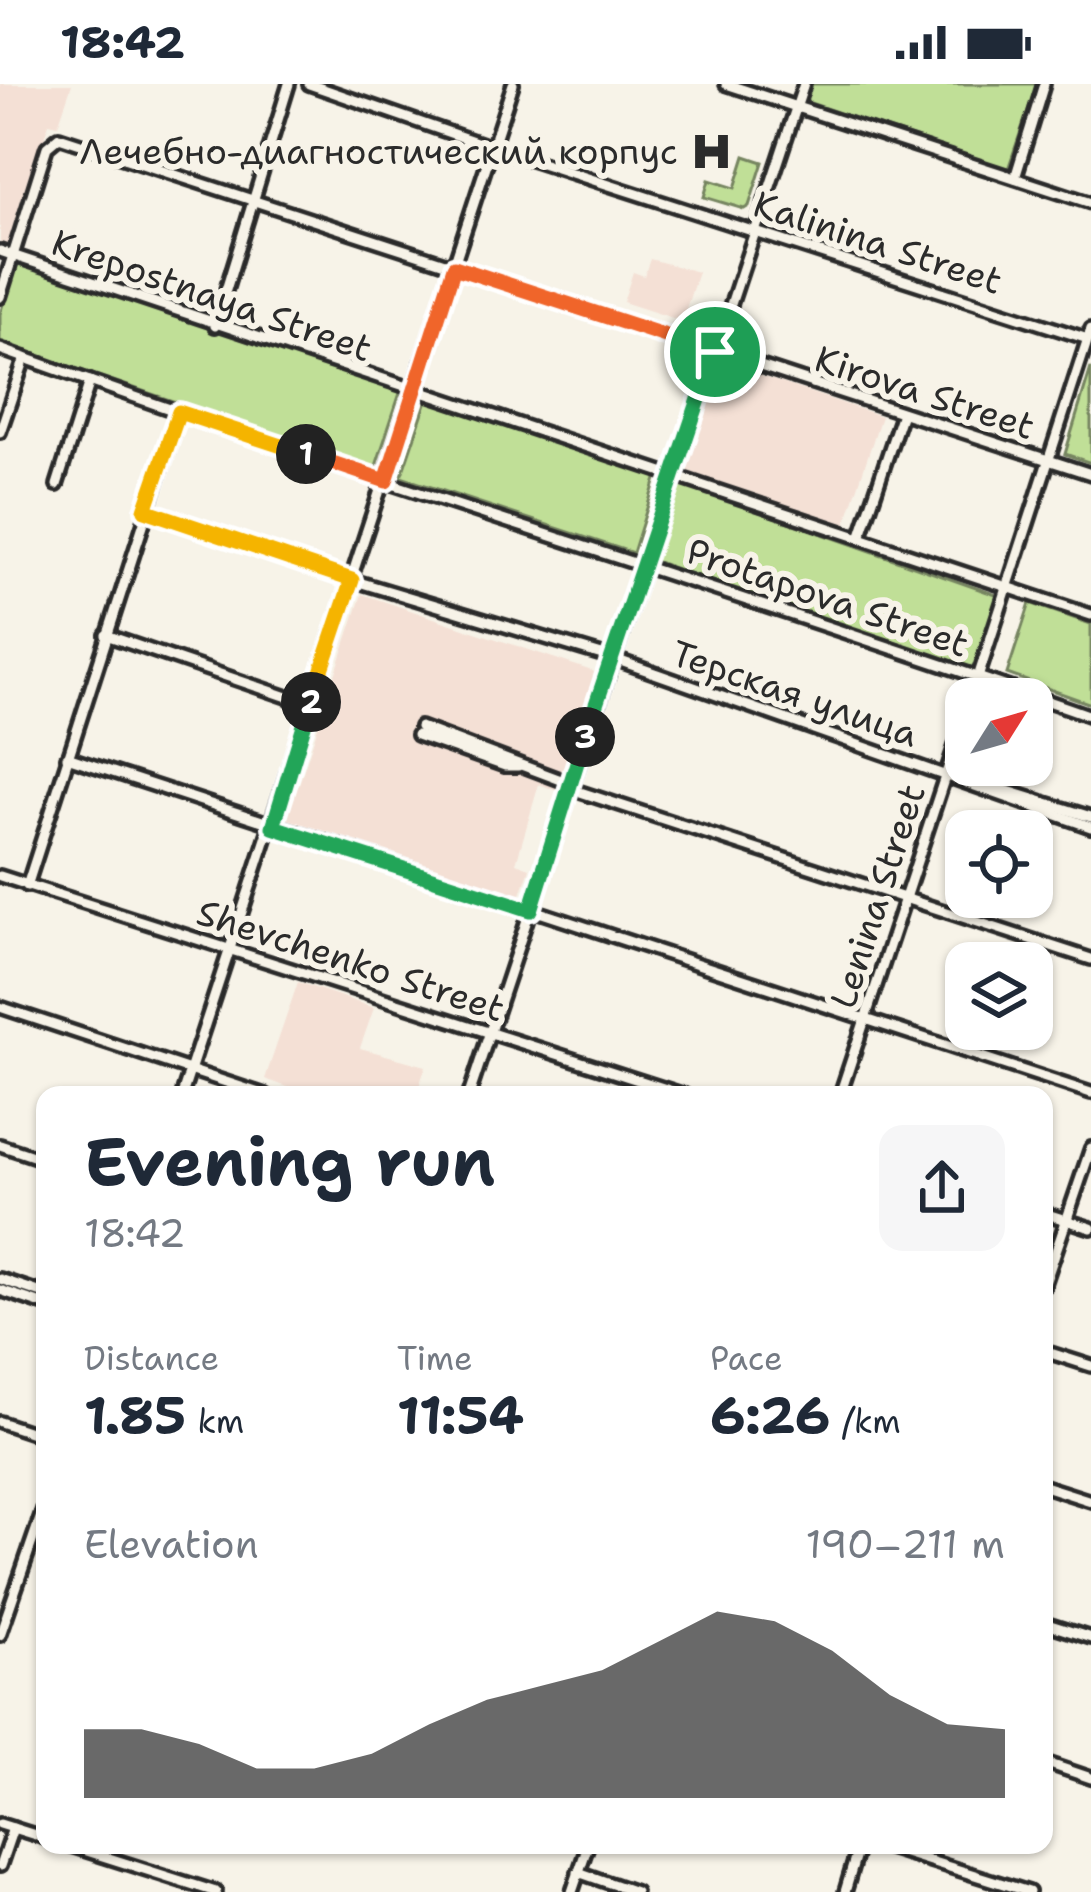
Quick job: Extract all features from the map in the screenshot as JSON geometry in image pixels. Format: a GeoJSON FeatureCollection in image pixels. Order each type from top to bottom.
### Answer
{"type":"FeatureCollection","features":[{"type":"Feature","properties":{"kind":"street"},"geometry":{"type":"LineString","coordinates":[[215,326],[289,84]]}},
{"type":"Feature","properties":{"kind":"street","name":"Kalinina Street"},"geometry":{"type":"LineString","coordinates":[[309,84],[492,147],[1090,334]]}},
{"type":"Feature","properties":{"kind":"street"},"geometry":{"type":"LineString","coordinates":[[185,1086],[513,84]]}},
{"type":"Feature","properties":{"kind":"street"},"geometry":{"type":"LineString","coordinates":[[726,84],[1091,203]]}},
{"type":"Feature","properties":{"kind":"street"},"geometry":{"type":"LineString","coordinates":[[472,1086],[804,84]]}},
{"type":"Feature","properties":{"kind":"street"},"geometry":{"type":"LineString","coordinates":[[1015,178],[1044,84]]}},
{"type":"Feature","properties":{"kind":"street","name":"Kirova Street"},"geometry":{"type":"LineString","coordinates":[[13,255],[47,147],[59,137],[1091,474]]}},
{"type":"Feature","properties":{"kind":"street","name":"Krepostnaya Street"},"geometry":{"type":"LineString","coordinates":[[0,251],[1091,616]]}},
{"type":"Feature","properties":{"kind":"street"},"geometry":{"type":"LineString","coordinates":[[0,297],[13,255]]}},
{"type":"Feature","properties":{"kind":"street"},"geometry":{"type":"LineString","coordinates":[[978,676],[1090,334]]}},
{"type":"Feature","properties":{"kind":"street","name":"Protapova Street"},"geometry":{"type":"LineString","coordinates":[[0,349],[1091,716]]}},
{"type":"Feature","properties":{"kind":"street"},"geometry":{"type":"LineString","coordinates":[[0,432],[25,358]]}},
{"type":"Feature","properties":{"kind":"street"},"geometry":{"type":"LineString","coordinates":[[57,485],[90,381]]}},
{"type":"Feature","properties":{"kind":"street"},"geometry":{"type":"LineString","coordinates":[[27,886],[179,412]]}},
{"type":"Feature","properties":{"kind":"street"},"geometry":{"type":"LineString","coordinates":[[860,538],[902,413]]}},
{"type":"Feature","properties":{"kind":"street","name":"Терская улица"},"geometry":{"type":"LineString","coordinates":[[145,510],[352,580],[612,658],[945,774]]}},
{"type":"Feature","properties":{"kind":"street"},"geometry":{"type":"LineString","coordinates":[[106,634],[310,705]]}},
{"type":"Feature","properties":{"kind":"street"},"geometry":{"type":"LineString","coordinates":[[418,731],[1091,959]]}},
{"type":"Feature","properties":{"kind":"street"},"geometry":{"type":"LineString","coordinates":[[67,757],[1091,1094]]}},
{"type":"Feature","properties":{"kind":"street","name":"Lenina Street"},"geometry":{"type":"LineString","coordinates":[[843,1086],[945,777]]}},
{"type":"Feature","properties":{"kind":"street"},"geometry":{"type":"LineString","coordinates":[[979,786],[1091,827]]}},
{"type":"Feature","properties":{"kind":"street"},"geometry":{"type":"LineString","coordinates":[[998,786],[1091,817]]}},
{"type":"Feature","properties":{"kind":"street","name":"Shevchenko Street"},"geometry":{"type":"LineString","coordinates":[[0,876],[490,1033],[639,1086]]}},
{"type":"Feature","properties":{"kind":"street"},"geometry":{"type":"LineString","coordinates":[[0,1007],[237,1086]]}},
{"type":"Feature","properties":{"kind":"street"},"geometry":{"type":"LineString","coordinates":[[0,1145],[36,1157]]}},
{"type":"Feature","properties":{"kind":"street"},"geometry":{"type":"LineString","coordinates":[[1053,1259],[1091,1148]]}},
{"type":"Feature","properties":{"kind":"street"},"geometry":{"type":"LineString","coordinates":[[1053,1216],[1091,1228]]}},
{"type":"Feature","properties":{"kind":"street"},"geometry":{"type":"LineString","coordinates":[[0,1279],[36,1291]]}},
{"type":"Feature","properties":{"kind":"street"},"geometry":{"type":"LineString","coordinates":[[0,1290],[36,1302]]}},
{"type":"Feature","properties":{"kind":"street"},"geometry":{"type":"LineString","coordinates":[[1053,1355],[1091,1366]]}},
{"type":"Feature","properties":{"kind":"street"},"geometry":{"type":"LineString","coordinates":[[0,1422],[36,1434]]}},
{"type":"Feature","properties":{"kind":"street"},"geometry":{"type":"LineString","coordinates":[[1053,1489],[1091,1501]]}},
{"type":"Feature","properties":{"kind":"street"},"geometry":{"type":"LineString","coordinates":[[0,1635],[36,1530]]}},
{"type":"Feature","properties":{"kind":"street"},"geometry":{"type":"LineString","coordinates":[[1053,1626],[1091,1638]]}},
{"type":"Feature","properties":{"kind":"street"},"geometry":{"type":"LineString","coordinates":[[1053,1765],[1091,1778]]}},
{"type":"Feature","properties":{"kind":"street"},"geometry":{"type":"LineString","coordinates":[[0,1824],[36,1835]]}},
{"type":"Feature","properties":{"kind":"street"},"geometry":{"type":"LineString","coordinates":[[0,1866],[13,1828]]}},
{"type":"Feature","properties":{"kind":"street"},"geometry":{"type":"LineString","coordinates":[[95,1854],[216,1892]]}},
{"type":"Feature","properties":{"kind":"street"},"geometry":{"type":"LineString","coordinates":[[572,1892],[585,1854]]}},
{"type":"Feature","properties":{"kind":"street"},"geometry":{"type":"LineString","coordinates":[[845,1892],[856,1854]]}},
{"type":"Feature","properties":{"kind":"street"},"geometry":{"type":"LineString","coordinates":[[908,1854],[1029,1892]]}},
{"type":"Feature","properties":{"kind":"street"},"geometry":{"type":"LineString","coordinates":[[578,1872],[635,1892]]}},
{"type":"Feature","properties":{"kind":"shaded area"},"geometry":{"type":"Polygon","coordinates":[[[0,84],[72,84],[58,125],[49,123],[7,249],[0,246],[0,84]]]}},
{"type":"Feature","properties":{"kind":"shaded area"},"geometry":{"type":"Polygon","coordinates":[[[650,259],[698,272],[682,321],[623,302],[633,272],[644,276],[650,259]]]}},
{"type":"Feature","properties":{"kind":"shaded area"},"geometry":{"type":"Polygon","coordinates":[[[719,362],[881,416],[844,529],[682,475],[719,362]]]}},
{"type":"Feature","properties":{"kind":"shaded area"},"geometry":{"type":"Polygon","coordinates":[[[362,594],[595,672],[560,792],[539,784],[516,863],[530,868],[518,903],[285,826],[362,594]]]}},
{"type":"Feature","properties":{"kind":"shaded area"},"geometry":{"type":"Polygon","coordinates":[[[298,982],[374,1008],[360,1048],[426,1066],[419,1086],[285,1086],[265,1079],[298,982]]]}},
{"type":"Feature","properties":{"kind":"green space"},"geometry":{"type":"Polygon","coordinates":[[[810,84],[1037,84],[1008,169],[804,101],[810,84]]]}},
{"type":"Feature","properties":{"kind":"green space"},"geometry":{"type":"Polygon","coordinates":[[[745,156],[763,162],[749,206],[744,209],[704,197],[709,180],[735,188],[745,156]]]}},
{"type":"Feature","properties":{"kind":"green space"},"geometry":{"type":"Polygon","coordinates":[[[16,260],[401,390],[375,469],[0,343],[0,314],[16,260]]]}},
{"type":"Feature","properties":{"kind":"green space"},"geometry":{"type":"Polygon","coordinates":[[[1091,368],[1091,463],[1065,454],[1091,368]]]}},
{"type":"Feature","properties":{"kind":"green space"},"geometry":{"type":"Polygon","coordinates":[[[427,400],[657,476],[633,553],[401,477],[427,400]]]}},
{"type":"Feature","properties":{"kind":"green space"},"geometry":{"type":"Polygon","coordinates":[[[677,483],[999,596],[975,672],[651,560],[677,483]]]}},
{"type":"Feature","properties":{"kind":"green space"},"geometry":{"type":"Polygon","coordinates":[[[1030,603],[1091,624],[1091,704],[1053,690],[1053,678],[1007,674],[1030,603]]]}},
{"type":"Feature","properties":{"kind":"place","name":"Лечебно-диагностический корпус"},"geometry":{"type":"Point","coordinates":[712,151]}},
{"type":"Feature","properties":{"kind":"route"},"geometry":{"type":"LineString","coordinates":[[454,267],[715,352],[531,910],[273,827],[352,580],[145,510],[179,412],[386,481],[454,267]]}}]}
